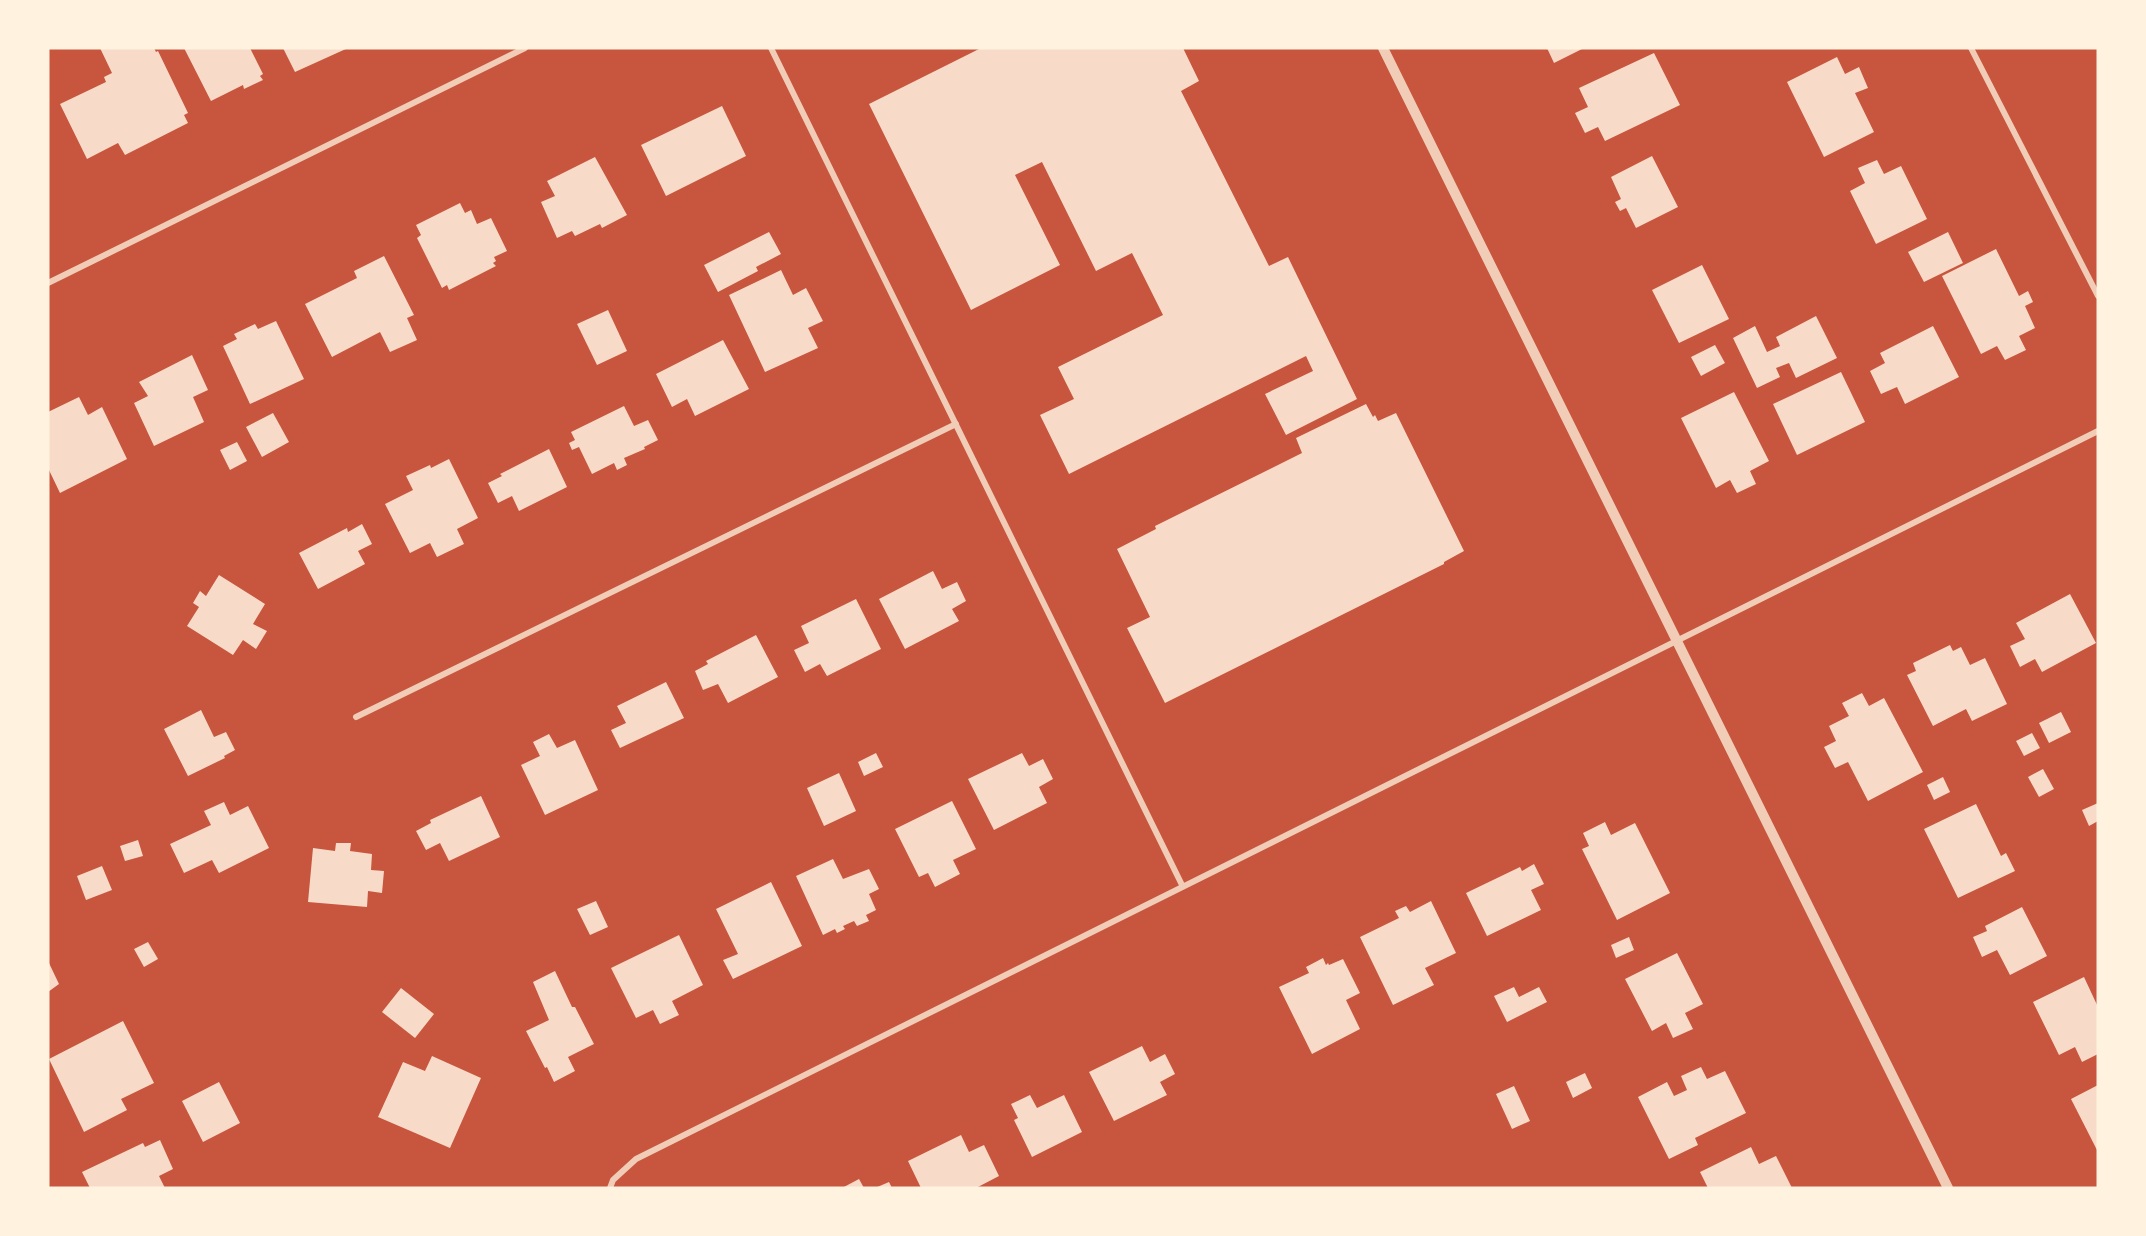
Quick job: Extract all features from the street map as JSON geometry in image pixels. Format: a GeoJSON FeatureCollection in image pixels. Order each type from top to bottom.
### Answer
{"type":"FeatureCollection","features":[{"type":"Feature","properties":{"kind":"street"},"geometry":{"type":"LineString","coordinates":[[48,284],[525,48]]}},
{"type":"Feature","properties":{"kind":"street"},"geometry":{"type":"LineString","coordinates":[[771,48],[1182,885]]}},
{"type":"Feature","properties":{"kind":"street"},"geometry":{"type":"LineString","coordinates":[[1383,48],[1948,1188]]}},
{"type":"Feature","properties":{"kind":"street"},"geometry":{"type":"LineString","coordinates":[[1971,48],[2098,296]]}},
{"type":"Feature","properties":{"kind":"street"},"geometry":{"type":"LineString","coordinates":[[356,717],[956,424]]}},
{"type":"Feature","properties":{"kind":"street"},"geometry":{"type":"LineString","coordinates":[[610,1188],[613,1180],[636,1159],[1182,885],[2098,431]]}},
{"type":"Feature","properties":{"kind":"building"},"geometry":{"type":"Polygon","coordinates":[[[100,48],[154,48],[156,52],[158,51],[188,113],[184,115],[188,123],[125,155],[118,143],[87,159],[60,104],[106,82],[104,77],[112,73],[100,48]]]}},
{"type":"Feature","properties":{"kind":"building"},"geometry":{"type":"Polygon","coordinates":[[[184,48],[250,48],[263,74],[260,76],[263,80],[244,89],[243,85],[211,101],[184,48]]]}},
{"type":"Feature","properties":{"kind":"building"},"geometry":{"type":"Polygon","coordinates":[[[283,48],[348,48],[295,72],[283,48]]]}},
{"type":"Feature","properties":{"kind":"building"},"geometry":{"type":"Polygon","coordinates":[[[981,48],[1183,48],[1199,81],[1181,91],[1269,266],[1288,257],[1357,399],[1286,435],[1265,394],[1313,371],[1306,356],[1069,474],[1040,415],[1074,399],[1058,367],[1163,315],[1132,253],[1096,271],[1042,162],[1015,175],[1060,265],[971,310],[869,104],[981,48]]]}},
{"type":"Feature","properties":{"kind":"building"},"geometry":{"type":"Polygon","coordinates":[[[1547,48],[1584,48],[1554,63],[1547,48]]]}},
{"type":"Feature","properties":{"kind":"building"},"geometry":{"type":"Polygon","coordinates":[[[1654,53],[1680,105],[1605,141],[1598,127],[1585,133],[1575,113],[1588,107],[1579,88],[1654,53]]]}},
{"type":"Feature","properties":{"kind":"building"},"geometry":{"type":"Polygon","coordinates":[[[1837,57],[1845,74],[1859,67],[1868,88],[1855,93],[1874,132],[1824,157],[1787,82],[1837,57]]]}},
{"type":"Feature","properties":{"kind":"building"},"geometry":{"type":"Polygon","coordinates":[[[722,106],[746,156],[666,196],[641,145],[722,106]]]}},
{"type":"Feature","properties":{"kind":"building"},"geometry":{"type":"Polygon","coordinates":[[[1652,156],[1678,207],[1636,228],[1626,208],[1620,211],[1615,202],[1621,199],[1611,177],[1652,156]]]}},
{"type":"Feature","properties":{"kind":"building"},"geometry":{"type":"Polygon","coordinates":[[[595,157],[627,215],[602,228],[600,224],[575,236],[572,231],[557,238],[541,202],[555,196],[547,181],[595,157]]]}},
{"type":"Feature","properties":{"kind":"building"},"geometry":{"type":"Polygon","coordinates":[[[1877,160],[1884,174],[1901,166],[1927,219],[1876,244],[1850,191],[1865,183],[1858,168],[1877,160]]]}},
{"type":"Feature","properties":{"kind":"building"},"geometry":{"type":"Polygon","coordinates":[[[460,203],[465,213],[471,210],[477,224],[491,218],[507,251],[494,257],[496,261],[493,263],[496,266],[449,290],[447,285],[442,288],[417,238],[421,235],[416,225],[460,203]]]}},
{"type":"Feature","properties":{"kind":"building"},"geometry":{"type":"Polygon","coordinates":[[[769,232],[781,254],[756,267],[758,271],[718,292],[704,265],[769,232]]]}},
{"type":"Feature","properties":{"kind":"building"},"geometry":{"type":"Polygon","coordinates":[[[1948,232],[1963,263],[1924,282],[1908,252],[1948,232]]]}},
{"type":"Feature","properties":{"kind":"building"},"geometry":{"type":"Polygon","coordinates":[[[1996,249],[2019,296],[2028,291],[2033,302],[2025,306],[2035,328],[2019,336],[2026,350],[2005,360],[1997,346],[1981,354],[1942,276],[1996,249]]]}},
{"type":"Feature","properties":{"kind":"building"},"geometry":{"type":"Polygon","coordinates":[[[384,256],[414,315],[407,318],[417,340],[390,352],[380,332],[332,357],[305,304],[357,278],[354,271],[384,256]]]}},
{"type":"Feature","properties":{"kind":"building"},"geometry":{"type":"Polygon","coordinates":[[[1702,265],[1729,319],[1679,343],[1652,290],[1702,265]]]}},
{"type":"Feature","properties":{"kind":"building"},"geometry":{"type":"Polygon","coordinates":[[[781,270],[793,295],[806,288],[823,321],[808,328],[818,348],[765,372],[729,295],[781,270]]]}},
{"type":"Feature","properties":{"kind":"building"},"geometry":{"type":"Polygon","coordinates":[[[608,310],[627,351],[597,365],[577,324],[608,310]]]}},
{"type":"Feature","properties":{"kind":"building"},"geometry":{"type":"Polygon","coordinates":[[[1816,316],[1837,358],[1796,378],[1789,363],[1776,368],[1780,377],[1757,388],[1733,338],[1755,326],[1767,352],[1780,346],[1776,337],[1816,316]]]}},
{"type":"Feature","properties":{"kind":"building"},"geometry":{"type":"Polygon","coordinates":[[[276,321],[304,379],[250,404],[223,346],[237,339],[234,334],[255,324],[258,329],[276,321]]]}},
{"type":"Feature","properties":{"kind":"building"},"geometry":{"type":"Polygon","coordinates":[[[1933,326],[1959,377],[1905,404],[1897,387],[1881,394],[1870,371],[1885,363],[1880,353],[1933,326]]]}},
{"type":"Feature","properties":{"kind":"building"},"geometry":{"type":"Polygon","coordinates":[[[723,340],[749,389],[695,416],[687,399],[672,407],[656,374],[723,340]]]}},
{"type":"Feature","properties":{"kind":"building"},"geometry":{"type":"Polygon","coordinates":[[[1715,345],[1725,363],[1701,376],[1691,357],[1715,345]]]}},
{"type":"Feature","properties":{"kind":"building"},"geometry":{"type":"Polygon","coordinates":[[[192,355],[208,390],[193,397],[204,422],[154,446],[134,403],[148,396],[139,382],[192,355]]]}},
{"type":"Feature","properties":{"kind":"building"},"geometry":{"type":"Polygon","coordinates":[[[1841,372],[1865,422],[1797,455],[1773,404],[1841,372]]]}},
{"type":"Feature","properties":{"kind":"building"},"geometry":{"type":"Polygon","coordinates":[[[1734,392],[1769,461],[1750,471],[1756,484],[1737,493],[1730,480],[1716,488],[1681,418],[1734,392]]]}},
{"type":"Feature","properties":{"kind":"building"},"geometry":{"type":"Polygon","coordinates":[[[79,397],[88,415],[102,407],[127,459],[60,493],[48,468],[48,412],[79,397]]]}},
{"type":"Feature","properties":{"kind":"building"},"geometry":{"type":"Polygon","coordinates":[[[1366,404],[1378,421],[1396,413],[1464,551],[1444,564],[1165,703],[1127,628],[1150,617],[1117,549],[1156,529],[1155,526],[1302,453],[1296,438],[1366,404]]]}},
{"type":"Feature","properties":{"kind":"building"},"geometry":{"type":"Polygon","coordinates":[[[624,406],[634,426],[648,420],[658,440],[644,447],[645,449],[624,458],[627,465],[617,470],[614,463],[592,474],[579,447],[572,450],[569,443],[575,440],[571,432],[624,406]]]}},
{"type":"Feature","properties":{"kind":"building"},"geometry":{"type":"Polygon","coordinates":[[[273,413],[289,442],[262,457],[246,427],[273,413]]]}},
{"type":"Feature","properties":{"kind":"building"},"geometry":{"type":"Polygon","coordinates":[[[237,442],[247,461],[230,470],[220,450],[237,442]]]}},
{"type":"Feature","properties":{"kind":"building"},"geometry":{"type":"Polygon","coordinates":[[[549,449],[567,487],[519,511],[512,496],[498,503],[488,483],[502,476],[500,474],[549,449]]]}},
{"type":"Feature","properties":{"kind":"building"},"geometry":{"type":"Polygon","coordinates":[[[449,459],[478,518],[457,529],[464,544],[437,557],[430,543],[410,553],[385,504],[413,490],[406,476],[449,459]]]}},
{"type":"Feature","properties":{"kind":"building"},"geometry":{"type":"Polygon","coordinates":[[[362,524],[372,544],[358,551],[365,564],[318,589],[299,553],[347,528],[348,532],[362,524]]]}},
{"type":"Feature","properties":{"kind":"building"},"geometry":{"type":"Polygon","coordinates":[[[933,571],[942,589],[957,582],[966,601],[952,609],[959,621],[905,649],[879,599],[933,571]]]}},
{"type":"Feature","properties":{"kind":"building"},"geometry":{"type":"Polygon","coordinates":[[[219,575],[265,604],[253,624],[267,631],[256,649],[243,640],[233,655],[187,626],[199,607],[193,603],[200,591],[206,596],[219,575]]]}},
{"type":"Feature","properties":{"kind":"building"},"geometry":{"type":"Polygon","coordinates":[[[2070,594],[2096,643],[2042,672],[2035,659],[2020,667],[2010,646],[2025,639],[2016,623],[2070,594]]]}},
{"type":"Feature","properties":{"kind":"building"},"geometry":{"type":"Polygon","coordinates":[[[856,599],[881,649],[827,676],[820,664],[805,672],[794,650],[809,643],[801,626],[856,599]]]}},
{"type":"Feature","properties":{"kind":"building"},"geometry":{"type":"Polygon","coordinates":[[[756,635],[778,677],[728,703],[718,684],[703,690],[695,671],[708,664],[706,661],[756,635]]]}},
{"type":"Feature","properties":{"kind":"building"},"geometry":{"type":"Polygon","coordinates":[[[1950,645],[1953,651],[1961,647],[1970,665],[1985,658],[2007,704],[1972,721],[1966,709],[1933,726],[1907,675],[1916,671],[1913,663],[1950,645]]]}},
{"type":"Feature","properties":{"kind":"building"},"geometry":{"type":"Polygon","coordinates":[[[666,682],[684,718],[620,748],[611,730],[626,723],[617,706],[666,682]]]}},
{"type":"Feature","properties":{"kind":"building"},"geometry":{"type":"Polygon","coordinates":[[[1862,693],[1869,706],[1884,698],[1923,772],[1868,801],[1848,762],[1835,768],[1824,747],[1836,741],[1829,726],[1849,716],[1842,703],[1862,693]]]}},
{"type":"Feature","properties":{"kind":"building"},"geometry":{"type":"Polygon","coordinates":[[[201,710],[214,737],[226,732],[235,750],[224,756],[225,758],[188,776],[164,729],[201,710]]]}},
{"type":"Feature","properties":{"kind":"building"},"geometry":{"type":"Polygon","coordinates":[[[2061,712],[2071,732],[2049,743],[2039,723],[2061,712]]]}},
{"type":"Feature","properties":{"kind":"building"},"geometry":{"type":"Polygon","coordinates":[[[2032,733],[2040,748],[2024,756],[2016,741],[2032,733]]]}},
{"type":"Feature","properties":{"kind":"building"},"geometry":{"type":"Polygon","coordinates":[[[549,734],[557,748],[575,740],[598,790],[545,815],[521,765],[540,756],[533,742],[549,734]]]}},
{"type":"Feature","properties":{"kind":"building"},"geometry":{"type":"Polygon","coordinates":[[[876,753],[883,767],[864,776],[858,762],[876,753]]]}},
{"type":"Feature","properties":{"kind":"building"},"geometry":{"type":"Polygon","coordinates":[[[1022,753],[1029,766],[1043,759],[1053,779],[1039,787],[1047,803],[994,830],[968,779],[1022,753]]]}},
{"type":"Feature","properties":{"kind":"building"},"geometry":{"type":"Polygon","coordinates":[[[2043,769],[2054,789],[2039,797],[2028,777],[2043,769]]]}},
{"type":"Feature","properties":{"kind":"building"},"geometry":{"type":"Polygon","coordinates":[[[839,773],[856,811],[824,826],[807,788],[839,773]]]}},
{"type":"Feature","properties":{"kind":"building"},"geometry":{"type":"Polygon","coordinates":[[[1943,777],[1950,792],[1934,800],[1927,785],[1943,777]]]}},
{"type":"Feature","properties":{"kind":"building"},"geometry":{"type":"Polygon","coordinates":[[[481,796],[500,837],[449,861],[440,843],[426,850],[416,831],[431,823],[430,820],[481,796]]]}},
{"type":"Feature","properties":{"kind":"building"},"geometry":{"type":"Polygon","coordinates":[[[952,801],[976,849],[953,860],[960,874],[935,887],[928,873],[919,877],[895,829],[952,801]]]}},
{"type":"Feature","properties":{"kind":"building"},"geometry":{"type":"Polygon","coordinates":[[[224,802],[230,815],[248,806],[269,848],[219,873],[212,860],[184,873],[170,844],[211,825],[204,811],[224,802]]]}},
{"type":"Feature","properties":{"kind":"building"},"geometry":{"type":"Polygon","coordinates":[[[2098,803],[2098,821],[2089,826],[2082,810],[2098,803]]]}},
{"type":"Feature","properties":{"kind":"building"},"geometry":{"type":"Polygon","coordinates":[[[1976,804],[2001,856],[2006,853],[2015,871],[1958,898],[1924,829],[1976,804]]]}},
{"type":"Feature","properties":{"kind":"building"},"geometry":{"type":"Polygon","coordinates":[[[1605,822],[1611,835],[1635,823],[1670,893],[1617,920],[1582,849],[1589,846],[1583,833],[1605,822]]]}},
{"type":"Feature","properties":{"kind":"building"},"geometry":{"type":"Polygon","coordinates":[[[138,840],[143,856],[125,861],[120,846],[138,840]]]}},
{"type":"Feature","properties":{"kind":"building"},"geometry":{"type":"Polygon","coordinates":[[[336,843],[351,843],[350,851],[372,854],[371,870],[384,871],[382,893],[368,891],[367,907],[308,902],[313,848],[335,851],[336,843]]]}},
{"type":"Feature","properties":{"kind":"building"},"geometry":{"type":"Polygon","coordinates":[[[833,859],[843,879],[869,869],[879,889],[869,894],[876,910],[866,915],[869,921],[857,926],[854,921],[843,926],[845,929],[837,933],[835,929],[823,935],[796,876],[833,859]]]}},
{"type":"Feature","properties":{"kind":"building"},"geometry":{"type":"Polygon","coordinates":[[[1534,864],[1544,884],[1531,890],[1541,910],[1487,936],[1466,893],[1520,867],[1522,871],[1534,864]]]}},
{"type":"Feature","properties":{"kind":"building"},"geometry":{"type":"Polygon","coordinates":[[[102,866],[112,890],[86,900],[77,876],[102,866]]]}},
{"type":"Feature","properties":{"kind":"building"},"geometry":{"type":"Polygon","coordinates":[[[771,882],[802,946],[733,979],[723,960],[738,954],[716,909],[771,882]]]}},
{"type":"Feature","properties":{"kind":"building"},"geometry":{"type":"Polygon","coordinates":[[[596,901],[608,927],[590,935],[577,909],[596,901]]]}},
{"type":"Feature","properties":{"kind":"building"},"geometry":{"type":"Polygon","coordinates":[[[1431,901],[1456,953],[1425,968],[1434,985],[1393,1005],[1360,937],[1399,918],[1395,911],[1406,906],[1410,912],[1431,901]]]}},
{"type":"Feature","properties":{"kind":"building"},"geometry":{"type":"Polygon","coordinates":[[[2022,907],[2047,956],[2010,975],[1997,950],[1982,957],[1973,937],[1987,931],[1985,926],[2022,907]]]}},
{"type":"Feature","properties":{"kind":"building"},"geometry":{"type":"Polygon","coordinates":[[[679,935],[703,985],[672,1001],[679,1015],[660,1024],[653,1010],[636,1018],[611,968],[679,935]]]}},
{"type":"Feature","properties":{"kind":"building"},"geometry":{"type":"Polygon","coordinates":[[[1629,937],[1634,950],[1616,958],[1611,945],[1629,937]]]}},
{"type":"Feature","properties":{"kind":"building"},"geometry":{"type":"Polygon","coordinates":[[[148,942],[158,959],[144,967],[134,949],[148,942]]]}},
{"type":"Feature","properties":{"kind":"building"},"geometry":{"type":"Polygon","coordinates":[[[1677,953],[1703,1004],[1685,1013],[1693,1029],[1673,1038],[1666,1023],[1652,1031],[1625,979],[1677,953]]]}},
{"type":"Feature","properties":{"kind":"building"},"geometry":{"type":"Polygon","coordinates":[[[1323,958],[1326,965],[1343,959],[1360,993],[1346,1000],[1360,1029],[1312,1054],[1279,987],[1309,973],[1306,967],[1323,958]]]}},
{"type":"Feature","properties":{"kind":"building"},"geometry":{"type":"Polygon","coordinates":[[[48,961],[59,984],[48,992],[48,961]]]}},
{"type":"Feature","properties":{"kind":"building"},"geometry":{"type":"Polygon","coordinates":[[[555,971],[572,1007],[575,1007],[594,1044],[568,1057],[575,1071],[554,1082],[526,1031],[549,1020],[533,982],[555,971]]]}},
{"type":"Feature","properties":{"kind":"building"},"geometry":{"type":"Polygon","coordinates":[[[2084,977],[2098,1007],[2098,1054],[2082,1062],[2075,1047],[2059,1055],[2033,1002],[2084,977]]]}},
{"type":"Feature","properties":{"kind":"building"},"geometry":{"type":"Polygon","coordinates":[[[1514,987],[1519,997],[1539,987],[1547,1002],[1507,1022],[1494,996],[1514,987]]]}},
{"type":"Feature","properties":{"kind":"building"},"geometry":{"type":"Polygon","coordinates":[[[401,988],[434,1014],[415,1038],[382,1012],[401,988]]]}},
{"type":"Feature","properties":{"kind":"building"},"geometry":{"type":"Polygon","coordinates":[[[123,1021],[154,1083],[121,1099],[127,1110],[84,1132],[49,1059],[123,1021]]]}},
{"type":"Feature","properties":{"kind":"building"},"geometry":{"type":"Polygon","coordinates":[[[1142,1046],[1150,1062],[1165,1054],[1175,1074],[1160,1082],[1167,1095],[1114,1121],[1089,1072],[1142,1046]]]}},
{"type":"Feature","properties":{"kind":"building"},"geometry":{"type":"Polygon","coordinates":[[[432,1056],[481,1078],[450,1148],[378,1117],[403,1062],[425,1071],[432,1056]]]}},
{"type":"Feature","properties":{"kind":"building"},"geometry":{"type":"Polygon","coordinates":[[[1701,1067],[1707,1079],[1725,1071],[1746,1113],[1695,1138],[1698,1145],[1669,1159],[1638,1097],[1667,1082],[1674,1096],[1687,1090],[1681,1076],[1701,1067]]]}},
{"type":"Feature","properties":{"kind":"building"},"geometry":{"type":"Polygon","coordinates":[[[1585,1073],[1592,1088],[1573,1098],[1566,1082],[1585,1073]]]}},
{"type":"Feature","properties":{"kind":"building"},"geometry":{"type":"Polygon","coordinates":[[[219,1082],[240,1123],[203,1142],[182,1101],[219,1082]]]}},
{"type":"Feature","properties":{"kind":"building"},"geometry":{"type":"Polygon","coordinates":[[[2098,1085],[2098,1152],[2071,1099],[2098,1085]]]}},
{"type":"Feature","properties":{"kind":"building"},"geometry":{"type":"Polygon","coordinates":[[[1514,1086],[1530,1121],[1512,1129],[1496,1094],[1514,1086]]]}},
{"type":"Feature","properties":{"kind":"building"},"geometry":{"type":"Polygon","coordinates":[[[1030,1095],[1037,1108],[1064,1095],[1082,1132],[1032,1157],[1014,1120],[1018,1118],[1011,1104],[1030,1095]]]}},
{"type":"Feature","properties":{"kind":"building"},"geometry":{"type":"Polygon","coordinates":[[[961,1135],[969,1152],[984,1145],[999,1176],[976,1188],[921,1188],[908,1161],[961,1135]]]}},
{"type":"Feature","properties":{"kind":"building"},"geometry":{"type":"Polygon","coordinates":[[[160,1140],[173,1169],[159,1176],[165,1188],[90,1188],[82,1172],[143,1143],[145,1147],[160,1140]]]}},
{"type":"Feature","properties":{"kind":"building"},"geometry":{"type":"Polygon","coordinates":[[[1751,1147],[1759,1164],[1776,1156],[1792,1188],[1708,1188],[1700,1172],[1751,1147]]]}},
{"type":"Feature","properties":{"kind":"building"},"geometry":{"type":"Polygon","coordinates":[[[859,1179],[864,1188],[842,1188],[859,1179]]]}},
{"type":"Feature","properties":{"kind":"building"},"geometry":{"type":"Polygon","coordinates":[[[889,1182],[892,1188],[875,1188],[889,1182]]]}}]}
